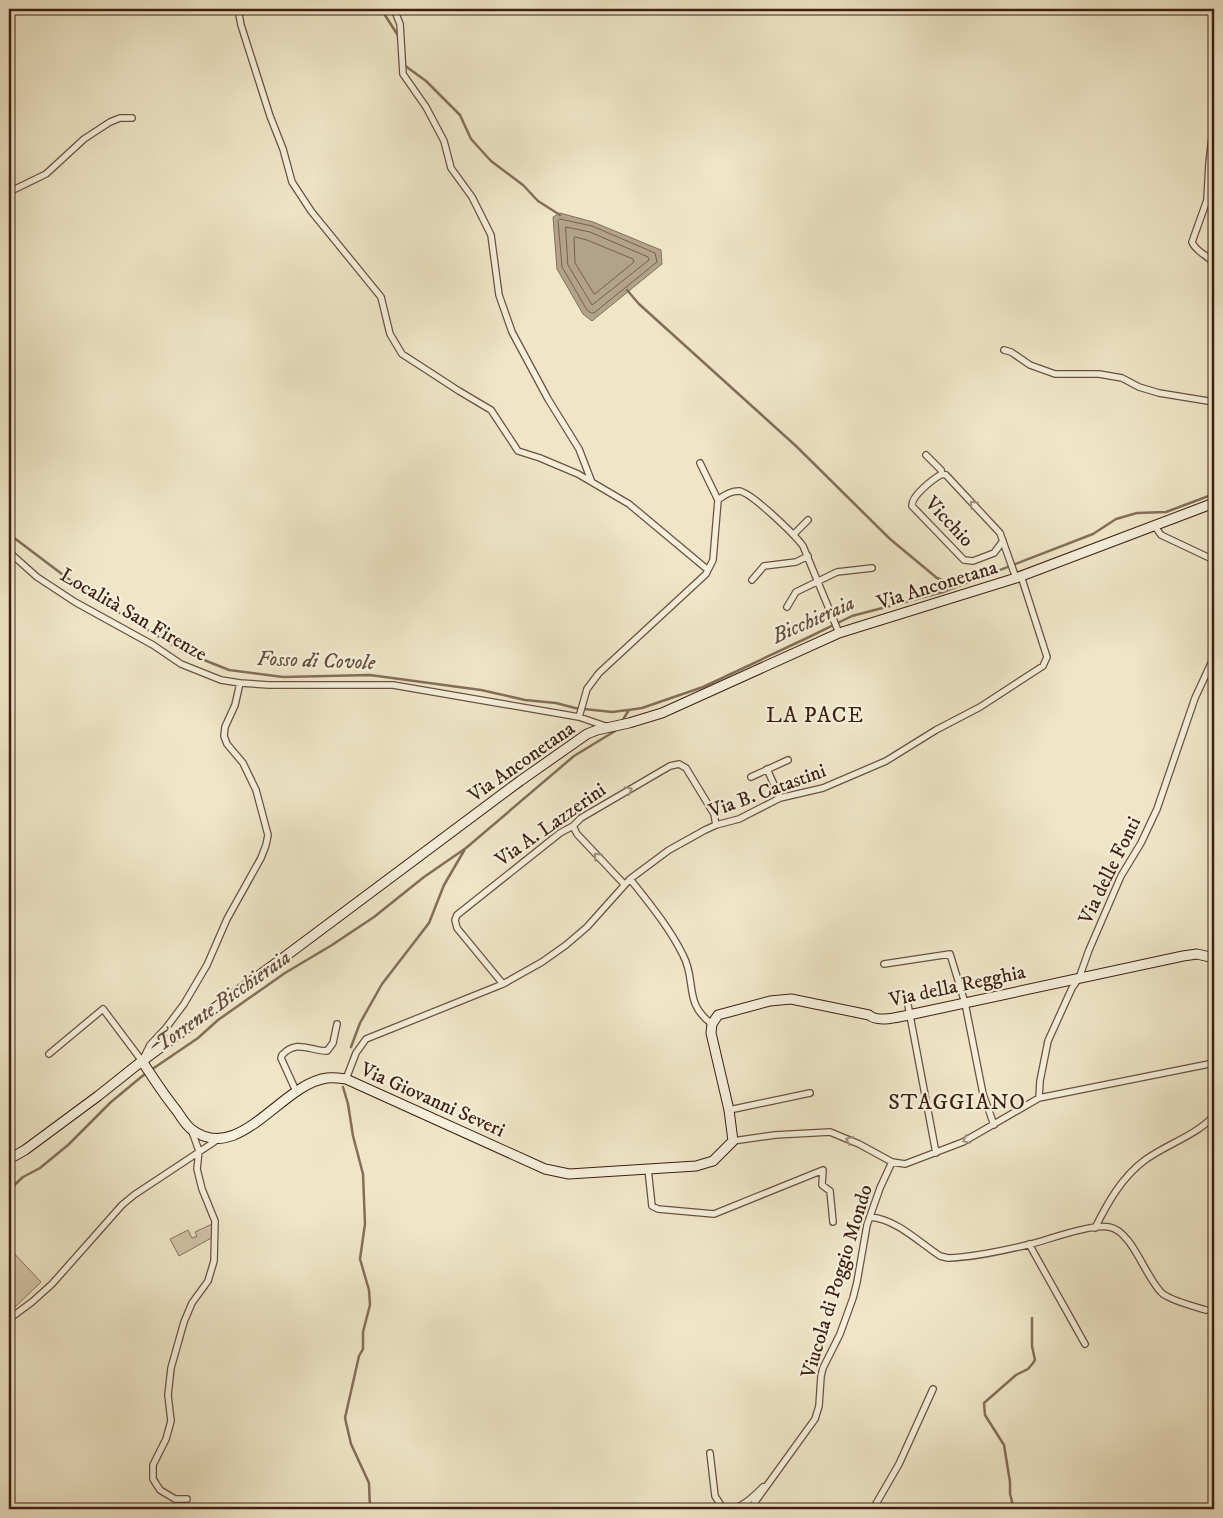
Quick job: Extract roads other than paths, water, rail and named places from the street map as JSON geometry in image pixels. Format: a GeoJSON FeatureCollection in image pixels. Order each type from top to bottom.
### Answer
{"type":"FeatureCollection","features":[{"type":"Feature","properties":{"kind":"main road","name":"Via Anconetana"},"geometry":{"type":"LineString","coordinates":[[9,1159],[32,1145],[144,1064],[283,958],[578,739],[597,730],[629,723],[662,712],[839,633],[1017,576],[1214,503]]}},
{"type":"Feature","properties":{"kind":"main road","name":"Via della Regghia"},"geometry":{"type":"LineString","coordinates":[[712,1024],[718,1015],[726,1012],[791,999],[869,1015],[872,1018],[885,1018],[908,1010],[966,1003],[1183,956],[1197,954],[1214,958]]}},
{"type":"Feature","properties":{"kind":"main road"},"geometry":{"type":"LineString","coordinates":[[712,1024],[711,1033],[729,1110],[733,1141]]}},
{"type":"Feature","properties":{"kind":"main road"},"geometry":{"type":"LineString","coordinates":[[144,1064],[189,1128],[207,1138],[217,1140]]}},
{"type":"Feature","properties":{"kind":"main road","name":"Via Giovanni Severi"},"geometry":{"type":"LineString","coordinates":[[217,1140],[239,1133],[296,1091],[316,1080],[326,1078],[346,1079],[545,1169],[569,1174],[706,1164],[713,1161],[733,1141]]}},
{"type":"Feature","properties":{"kind":"street"},"geometry":{"type":"LineString","coordinates":[[238,9],[241,25],[270,116],[283,149],[292,182],[311,211],[381,297],[390,334],[402,354],[491,410],[518,451],[540,458],[591,480],[629,504],[708,570]]}},
{"type":"Feature","properties":{"kind":"street"},"geometry":{"type":"LineString","coordinates":[[394,9],[400,24],[403,74],[426,107],[444,141],[452,168],[472,197],[491,235],[499,295],[512,332],[548,398],[579,449],[591,480]]}},
{"type":"Feature","properties":{"kind":"street"},"geometry":{"type":"LineString","coordinates":[[9,192],[46,174],[84,139],[110,122],[120,118],[132,118]]}},
{"type":"Feature","properties":{"kind":"street"},"geometry":{"type":"LineString","coordinates":[[1214,121],[1207,200],[1192,242],[1195,249],[1214,263]]}},
{"type":"Feature","properties":{"kind":"street"},"geometry":{"type":"LineString","coordinates":[[9,316],[9,322]]}},
{"type":"Feature","properties":{"kind":"street"},"geometry":{"type":"LineString","coordinates":[[1004,350],[1011,352],[1030,365],[1055,374],[1099,374],[1122,378],[1139,387],[1159,393],[1214,402]]}},
{"type":"Feature","properties":{"kind":"street"},"geometry":{"type":"LineString","coordinates":[[926,455],[942,474]]}},
{"type":"Feature","properties":{"kind":"street"},"geometry":{"type":"LineString","coordinates":[[580,715],[587,689],[599,673],[701,580],[708,570],[714,552],[718,500],[700,463]]}},
{"type":"Feature","properties":{"kind":"street","name":"Vicchio"},"geometry":{"type":"LineString","coordinates":[[1003,541],[994,553],[968,562],[912,506],[913,499],[942,474],[946,475],[1000,533],[1017,576]]}},
{"type":"Feature","properties":{"kind":"street"},"geometry":{"type":"LineString","coordinates":[[718,500],[731,492],[744,492],[794,534],[808,556],[839,633]]}},
{"type":"Feature","properties":{"kind":"street"},"geometry":{"type":"LineString","coordinates":[[794,534],[808,520]]}},
{"type":"Feature","properties":{"kind":"street"},"geometry":{"type":"LineString","coordinates":[[1154,525],[1161,535],[1214,560]]}},
{"type":"Feature","properties":{"kind":"street","name":"Località San Firenze"},"geometry":{"type":"LineString","coordinates":[[9,552],[37,577],[75,602],[153,645],[182,664],[221,680],[269,685],[393,685],[580,715],[608,727]]}},
{"type":"Feature","properties":{"kind":"street"},"geometry":{"type":"LineString","coordinates":[[752,580],[764,566],[796,562],[808,556]]}},
{"type":"Feature","properties":{"kind":"street"},"geometry":{"type":"LineString","coordinates":[[787,607],[796,592],[837,572],[872,568]]}},
{"type":"Feature","properties":{"kind":"street","name":"Via B. Catastini"},"geometry":{"type":"LineString","coordinates":[[346,1079],[356,1053],[366,1039],[503,984],[542,962],[587,927],[624,884],[669,850],[716,825],[739,819],[780,798],[823,788],[886,761],[936,730],[980,708],[1043,666],[1048,657],[1017,576]]}},
{"type":"Feature","properties":{"kind":"street","name":"Via delle Fonti"},"geometry":{"type":"LineString","coordinates":[[1039,1098],[1040,1080],[1048,1041],[1072,988],[1079,978],[1121,876],[1141,842],[1157,809],[1195,698],[1214,657]]}},
{"type":"Feature","properties":{"kind":"street"},"geometry":{"type":"LineString","coordinates":[[144,1064],[150,1045],[184,1004],[207,965],[227,919],[261,858],[266,845],[268,835],[256,790],[224,736],[225,726],[235,705],[240,683]]}},
{"type":"Feature","properties":{"kind":"street"},"geometry":{"type":"LineString","coordinates":[[751,777],[788,760]]}},
{"type":"Feature","properties":{"kind":"street","name":"Via A. Lazzerini"},"geometry":{"type":"LineString","coordinates":[[503,984],[457,928],[454,923],[455,917],[472,901],[560,833],[574,826],[581,818],[610,800],[670,766],[679,764],[686,768],[714,814],[716,825]]}},
{"type":"Feature","properties":{"kind":"street"},"geometry":{"type":"LineString","coordinates":[[767,769],[780,798]]}},
{"type":"Feature","properties":{"kind":"street"},"geometry":{"type":"LineString","coordinates":[[574,826],[577,834],[624,884]]}},
{"type":"Feature","properties":{"kind":"street"},"geometry":{"type":"LineString","coordinates":[[630,879],[652,906],[684,957],[689,971],[691,994],[696,1008],[703,1018],[712,1024]]}},
{"type":"Feature","properties":{"kind":"street"},"geometry":{"type":"LineString","coordinates":[[884,964],[950,954],[966,1003],[983,1094],[994,1125]]}},
{"type":"Feature","properties":{"kind":"street"},"geometry":{"type":"LineString","coordinates":[[49,1054],[103,1009],[144,1064]]}},
{"type":"Feature","properties":{"kind":"street"},"geometry":{"type":"LineString","coordinates":[[908,1010],[936,1153]]}},
{"type":"Feature","properties":{"kind":"street"},"geometry":{"type":"LineString","coordinates":[[296,1091],[281,1058],[282,1055],[289,1050],[302,1046],[327,1052],[333,1043],[337,1024]]}},
{"type":"Feature","properties":{"kind":"street"},"geometry":{"type":"LineString","coordinates":[[733,1141],[775,1135],[830,1132],[859,1144],[892,1162],[905,1164],[963,1142],[1039,1098],[1214,1063]]}},
{"type":"Feature","properties":{"kind":"street"},"geometry":{"type":"LineString","coordinates":[[729,1110],[810,1093]]}},
{"type":"Feature","properties":{"kind":"street"},"geometry":{"type":"LineString","coordinates":[[1095,1228],[1111,1197],[1134,1170],[1146,1159],[1200,1128],[1214,1116]]}},
{"type":"Feature","properties":{"kind":"street"},"geometry":{"type":"LineString","coordinates":[[187,1499],[175,1499],[160,1490],[153,1479],[153,1465],[166,1439],[171,1421],[168,1395],[170,1368],[184,1322],[192,1303],[208,1281],[214,1261],[216,1221],[202,1189],[197,1169],[199,1152],[194,1136],[189,1128]]}},
{"type":"Feature","properties":{"kind":"street"},"geometry":{"type":"LineString","coordinates":[[9,1319],[52,1284],[122,1206],[148,1185],[217,1140]]}},
{"type":"Feature","properties":{"kind":"street","name":"Viucola di Poggio Mondo"},"geometry":{"type":"LineString","coordinates":[[750,1509],[815,1419],[819,1406],[823,1368],[840,1334],[857,1282],[867,1225],[880,1188],[892,1162]]}},
{"type":"Feature","properties":{"kind":"street"},"geometry":{"type":"LineString","coordinates":[[648,1169],[652,1206],[658,1209],[714,1214],[823,1170],[822,1185],[830,1191],[833,1222]]}},
{"type":"Feature","properties":{"kind":"street"},"geometry":{"type":"LineString","coordinates":[[870,1218],[878,1218],[891,1223],[940,1256],[948,1258],[1029,1244],[1095,1228],[1110,1227],[1127,1240],[1157,1287],[1164,1294],[1206,1310]]}},
{"type":"Feature","properties":{"kind":"street"},"geometry":{"type":"LineString","coordinates":[[1029,1244],[1085,1344]]}},
{"type":"Feature","properties":{"kind":"street"},"geometry":{"type":"LineString","coordinates":[[873,1509],[899,1464],[933,1389]]}},
{"type":"Feature","properties":{"kind":"street"},"geometry":{"type":"LineString","coordinates":[[710,1453],[715,1496],[719,1505],[727,1509],[744,1503],[774,1475]]}},
{"type":"Feature","properties":{"kind":"water"},"geometry":{"type":"Polygon","coordinates":[[[560,213],[593,222],[661,250],[662,264],[592,321],[583,314],[557,269],[553,217],[560,213]]]}},
{"type":"Feature","properties":{"kind":"waterway"},"geometry":{"type":"LineString","coordinates":[[381,9],[399,37]]}},
{"type":"Feature","properties":{"kind":"waterway"},"geometry":{"type":"LineString","coordinates":[[404,65],[426,81],[460,115],[471,139],[491,161],[523,185],[538,201],[560,215]]}},
{"type":"Feature","properties":{"kind":"waterway"},"geometry":{"type":"LineString","coordinates":[[627,290],[639,304],[796,446],[890,539],[937,578],[957,585]]}},
{"type":"Feature","properties":{"kind":"waterway","name":"Bicchieraia"},"geometry":{"type":"LineString","coordinates":[[622,721],[629,710],[642,708],[703,687],[852,616],[943,592],[1093,534],[1116,519],[1137,513],[1166,512],[1214,494]]}},
{"type":"Feature","properties":{"kind":"waterway","name":"Fosso di Covole"},"geometry":{"type":"LineString","coordinates":[[9,534],[87,593],[184,652],[229,670],[283,677],[370,675],[481,690],[525,700],[556,703],[575,708],[612,712],[628,710]]}},
{"type":"Feature","properties":{"kind":"waterway","name":"Torrente Bicchieraia"},"geometry":{"type":"LineString","coordinates":[[151,1070],[198,1038],[218,1020],[285,973],[374,917],[424,877],[466,848],[574,756],[617,728]]}},
{"type":"Feature","properties":{"kind":"waterway"},"geometry":{"type":"LineString","coordinates":[[351,1047],[360,1023],[382,984],[429,923],[444,885],[465,849]]}},
{"type":"Feature","properties":{"kind":"waterway","name":"Torrente Bicchieraia"},"geometry":{"type":"LineString","coordinates":[[9,1190],[23,1177],[40,1168],[68,1145],[111,1102],[146,1073]]}},
{"type":"Feature","properties":{"kind":"waterway"},"geometry":{"type":"LineString","coordinates":[[343,1087],[363,1174],[365,1224],[360,1259],[369,1290],[370,1305],[363,1332],[363,1349],[359,1356],[345,1418],[351,1444],[369,1483],[370,1509]]}},
{"type":"Feature","properties":{"kind":"waterway"},"geometry":{"type":"LineString","coordinates":[[1014,1509],[1010,1494],[1004,1445],[985,1415],[984,1403],[1016,1375],[1028,1369],[1035,1360],[1032,1346],[1032,1318]]}},
{"type":"Feature","properties":{"kind":"district","name":"LA PACE"},"geometry":{"type":"Point","coordinates":[815,714]}},
{"type":"Feature","properties":{"kind":"district","name":"STAGGIANO"},"geometry":{"type":"Point","coordinates":[957,1101]}}]}
